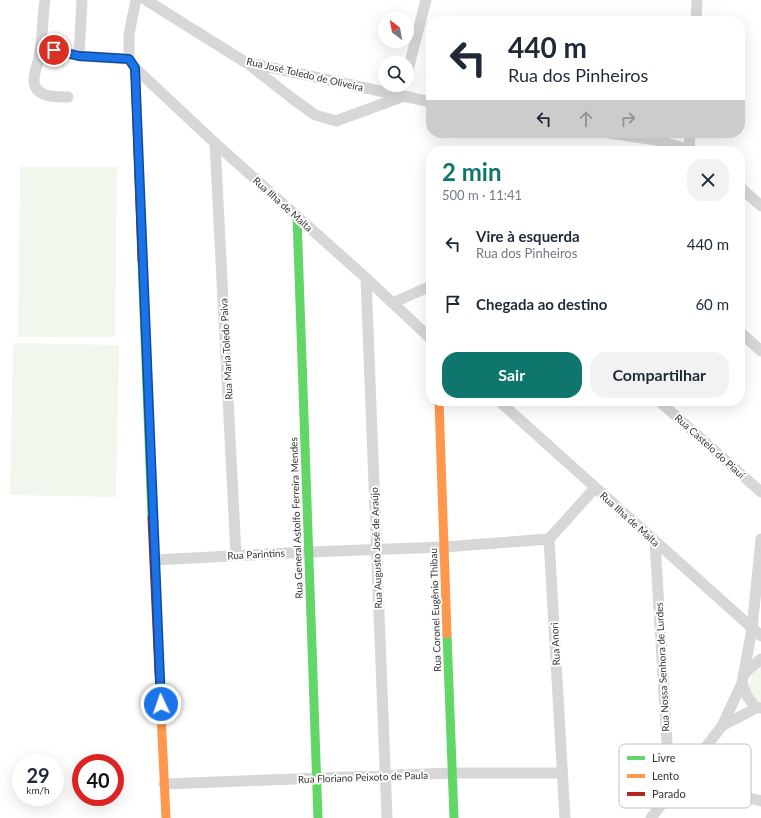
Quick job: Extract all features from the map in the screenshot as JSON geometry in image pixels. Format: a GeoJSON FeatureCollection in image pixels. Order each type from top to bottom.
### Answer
{"type":"FeatureCollection","features":[{"type":"Feature","properties":{"kind":"street"},"geometry":{"type":"LineString","coordinates":[[45,0],[41,48],[34,78],[35,86],[40,92],[51,97],[68,97]]}},
{"type":"Feature","properties":{"kind":"street"},"geometry":{"type":"LineString","coordinates":[[79,56],[82,0]]}},
{"type":"Feature","properties":{"kind":"street"},"geometry":{"type":"LineString","coordinates":[[41,48],[79,56],[129,59],[129,34],[136,0]]}},
{"type":"Feature","properties":{"kind":"street","name":"Rua José Toledo de Oliveira"},"geometry":{"type":"LineString","coordinates":[[146,0],[245,62],[426,101]]}},
{"type":"Feature","properties":{"kind":"street"},"geometry":{"type":"LineString","coordinates":[[412,56],[426,0]]}},
{"type":"Feature","properties":{"kind":"street"},"geometry":{"type":"LineString","coordinates":[[696,16],[697,0]]}},
{"type":"Feature","properties":{"kind":"street","name":"Rua Ilha de Malta"},"geometry":{"type":"LineString","coordinates":[[129,59],[135,68],[215,143],[366,278],[426,334]]}},
{"type":"Feature","properties":{"kind":"street"},"geometry":{"type":"LineString","coordinates":[[245,62],[315,115],[336,121],[404,96]]}},
{"type":"Feature","properties":{"kind":"street"},"geometry":{"type":"LineString","coordinates":[[135,68],[154,560],[166,818]]}},
{"type":"Feature","properties":{"kind":"street"},"geometry":{"type":"LineString","coordinates":[[643,138],[677,146]]}},
{"type":"Feature","properties":{"kind":"street","name":"Rua Maria Toledo Paiva"},"geometry":{"type":"LineString","coordinates":[[215,143],[236,555]]}},
{"type":"Feature","properties":{"kind":"street"},"geometry":{"type":"LineString","coordinates":[[745,192],[761,206]]}},
{"type":"Feature","properties":{"kind":"street","name":"Rua General Astolfo Ferreira Mendes"},"geometry":{"type":"LineString","coordinates":[[297,217],[318,818]]}},
{"type":"Feature","properties":{"kind":"street","name":"Rua Augusto José de Araújo"},"geometry":{"type":"LineString","coordinates":[[366,278],[387,818]]}},
{"type":"Feature","properties":{"kind":"street"},"geometry":{"type":"LineString","coordinates":[[392,303],[426,288]]}},
{"type":"Feature","properties":{"kind":"street"},"geometry":{"type":"LineString","coordinates":[[745,337],[761,351]]}},
{"type":"Feature","properties":{"kind":"street","name":"Rua Coronel Eugênio Thibau"},"geometry":{"type":"LineString","coordinates":[[439,406],[454,818]]}},
{"type":"Feature","properties":{"kind":"street","name":"Rua Ilha de Malta"},"geometry":{"type":"LineString","coordinates":[[505,406],[756,632]]}},
{"type":"Feature","properties":{"kind":"street","name":"Rua Castelo do Piauí"},"geometry":{"type":"LineString","coordinates":[[665,406],[761,492]]}},
{"type":"Feature","properties":{"kind":"street"},"geometry":{"type":"LineString","coordinates":[[549,539],[595,488]]}},
{"type":"Feature","properties":{"kind":"street","name":"Rua Parintins"},"geometry":{"type":"LineString","coordinates":[[154,560],[236,555],[444,547],[549,539]]}},
{"type":"Feature","properties":{"kind":"street","name":"Rua Anori"},"geometry":{"type":"LineString","coordinates":[[549,539],[565,818]]}},
{"type":"Feature","properties":{"kind":"street"},"geometry":{"type":"LineString","coordinates":[[708,744],[722,726],[742,680],[756,632],[761,539]]}},
{"type":"Feature","properties":{"kind":"street","name":"Rua Nossa Senhora de Lurdes"},"geometry":{"type":"LineString","coordinates":[[655,542],[667,744]]}},
{"type":"Feature","properties":{"kind":"street"},"geometry":{"type":"LineString","coordinates":[[722,726],[759,708],[747,696],[742,680],[749,669],[761,659]]}},
{"type":"Feature","properties":{"kind":"street","name":"Rua Floriano Peixoto de Paula"},"geometry":{"type":"LineString","coordinates":[[164,784],[453,773],[562,773]]}},
{"type":"Feature","properties":{"kind":"street"},"geometry":{"type":"LineString","coordinates":[[751,799],[761,801]]}},
{"type":"Feature","properties":{"kind":"street"},"geometry":{"type":"LineString","coordinates":[[651,818],[659,808]]}},
{"type":"Feature","properties":{"kind":"shaded area"},"geometry":{"type":"Polygon","coordinates":[[[20,167],[117,167],[115,337],[18,337],[20,167]]]}},
{"type":"Feature","properties":{"kind":"shaded area"},"geometry":{"type":"Polygon","coordinates":[[[13,343],[119,345],[116,497],[10,495],[13,343]]]}},
{"type":"Feature","properties":{"kind":"shaded area"},"geometry":{"type":"Polygon","coordinates":[[[761,664],[761,702],[757,701],[749,692],[753,672],[761,664]]]}},
{"type":"Feature","properties":{"kind":"traffic: fast"},"geometry":{"type":"LineString","coordinates":[[297,217],[318,818]]}},
{"type":"Feature","properties":{"kind":"traffic: fast"},"geometry":{"type":"LineString","coordinates":[[142,260],[152,518]]}},
{"type":"Feature","properties":{"kind":"traffic: fast"},"geometry":{"type":"LineString","coordinates":[[447,634],[454,818]]}},
{"type":"Feature","properties":{"kind":"traffic: slow"},"geometry":{"type":"LineString","coordinates":[[439,406],[447,634]]}},
{"type":"Feature","properties":{"kind":"traffic: slow"},"geometry":{"type":"LineString","coordinates":[[159,672],[166,818]]}},
{"type":"Feature","properties":{"kind":"traffic: jam"},"geometry":{"type":"LineString","coordinates":[[135,68],[142,260]]}},
{"type":"Feature","properties":{"kind":"traffic: jam"},"geometry":{"type":"LineString","coordinates":[[152,518],[159,672]]}},
{"type":"Feature","properties":{"kind":"route"},"geometry":{"type":"LineString","coordinates":[[54,50],[79,56],[129,59],[135,68],[161,704]]}}]}
